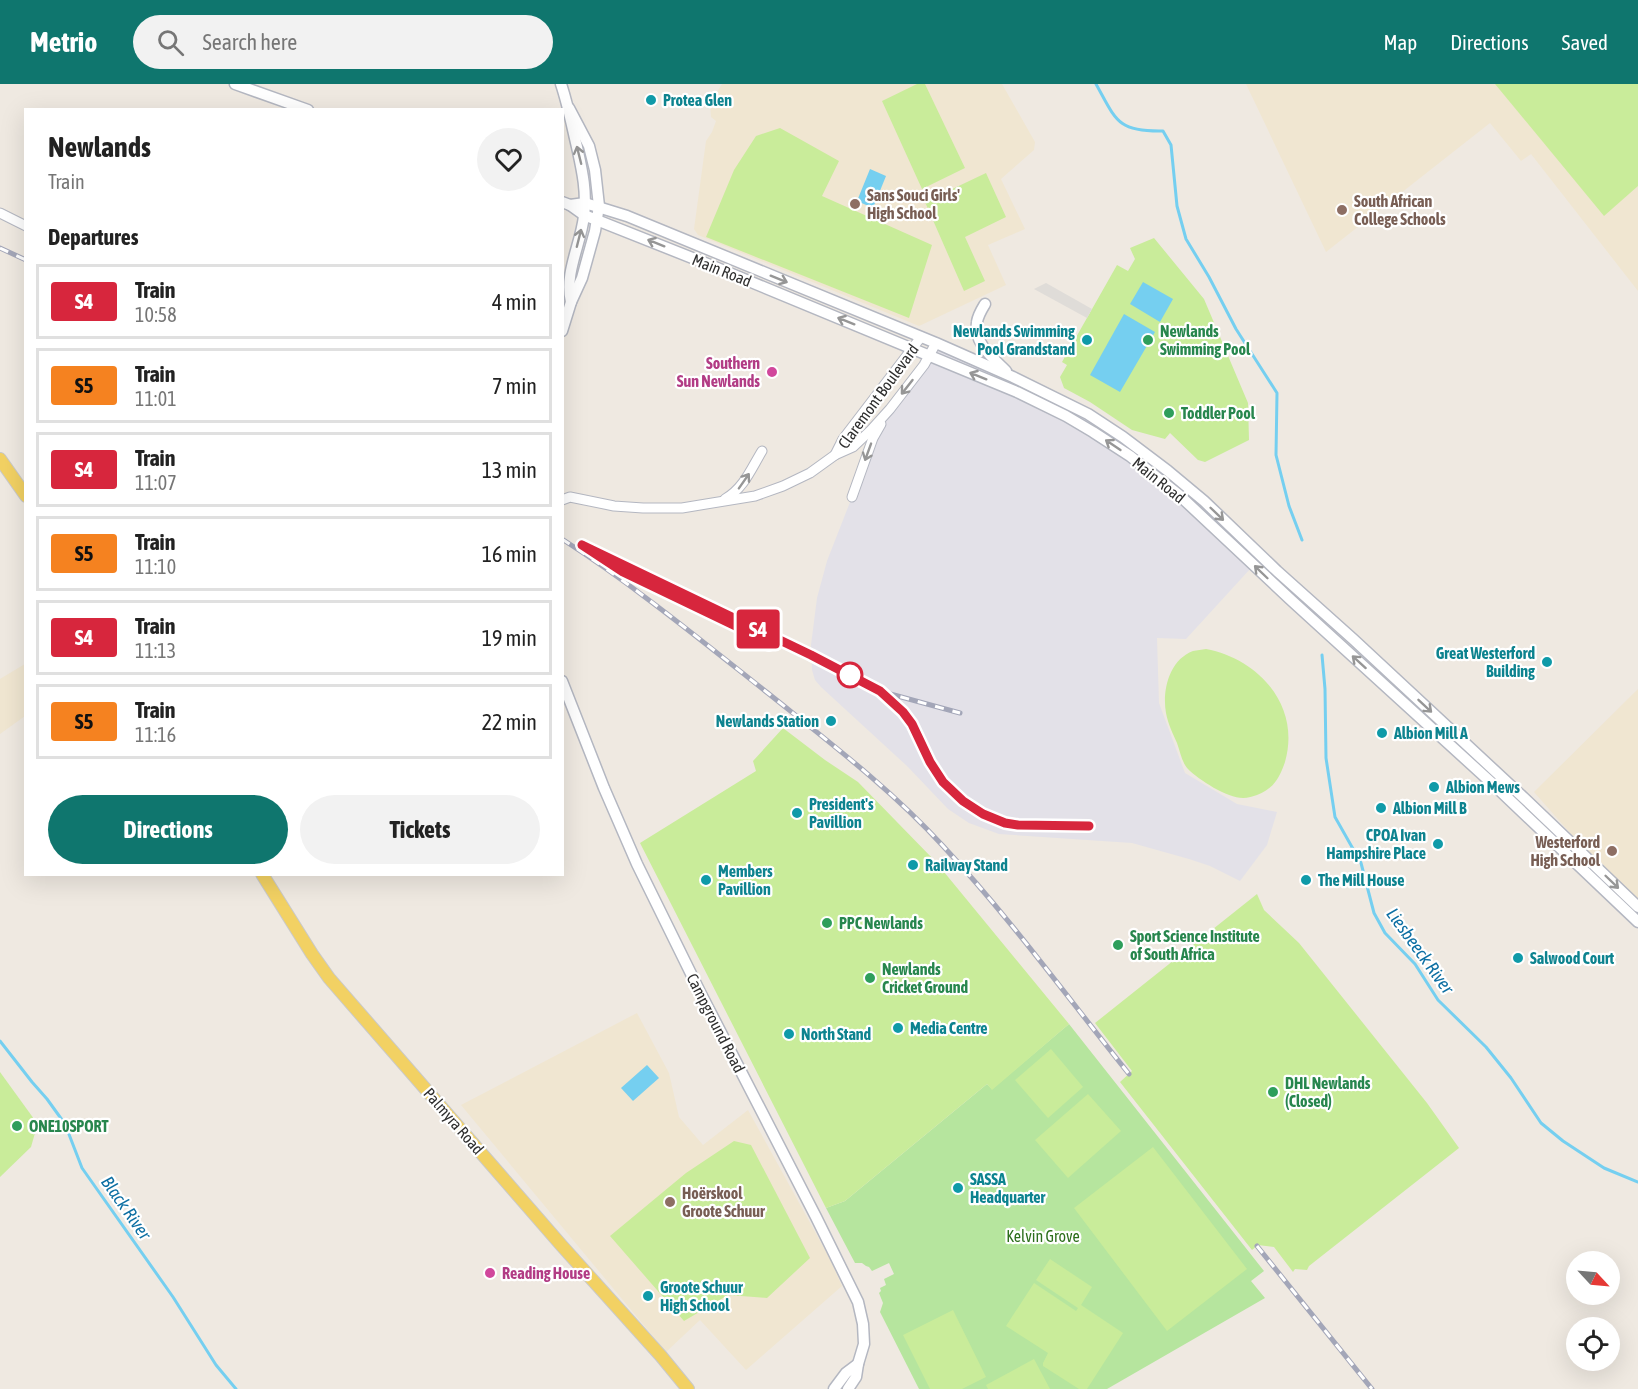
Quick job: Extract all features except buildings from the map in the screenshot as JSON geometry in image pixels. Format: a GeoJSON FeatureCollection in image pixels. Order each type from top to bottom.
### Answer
{"type":"FeatureCollection","features":[{"type":"Feature","properties":{"kind":"main road"},"geometry":{"type":"LineString","coordinates":[[235,84],[302,108]]}},
{"type":"Feature","properties":{"kind":"main road"},"geometry":{"type":"LineString","coordinates":[[561,84],[569,108],[584,178],[584,215],[569,279],[571,302]]}},
{"type":"Feature","properties":{"kind":"main road"},"geometry":{"type":"LineString","coordinates":[[564,326],[582,278],[599,206],[595,170],[589,146],[569,108]]}},
{"type":"Feature","properties":{"kind":"main road","name":"Main Road"},"geometry":{"type":"LineString","coordinates":[[566,203],[585,203],[618,213],[936,343],[1052,395],[1104,424],[1141,449],[1189,488],[1516,790],[1638,907]]}},
{"type":"Feature","properties":{"kind":"main road","name":"Main Road"},"geometry":{"type":"LineString","coordinates":[[566,203],[584,215],[1017,392],[1066,416],[1113,445],[1197,510],[1638,922]]}},
{"type":"Feature","properties":{"kind":"main road"},"geometry":{"type":"LineString","coordinates":[[985,304],[977,323],[978,338],[987,353],[1013,377]]}},
{"type":"Feature","properties":{"kind":"main road"},"geometry":{"type":"LineString","coordinates":[[0,459],[24,493]]}},
{"type":"Feature","properties":{"kind":"main road","name":"Campground Road"},"geometry":{"type":"LineString","coordinates":[[564,686],[637,864],[860,1307],[864,1344],[856,1377],[848,1389]]}},
{"type":"Feature","properties":{"kind":"main road","name":"Palmyra Road"},"geometry":{"type":"LineString","coordinates":[[263,876],[329,978],[688,1389]]}},
{"type":"Feature","properties":{"kind":"main road","name":"Palmyra Road"},"geometry":{"type":"LineString","coordinates":[[661,1356],[696,1389]]}},
{"type":"Feature","properties":{"kind":"main road"},"geometry":{"type":"LineString","coordinates":[[834,1389],[846,1373],[858,1364]]}},
{"type":"Feature","properties":{"kind":"street"},"geometry":{"type":"LineString","coordinates":[[0,213],[24,225]]}},
{"type":"Feature","properties":{"kind":"street","name":"Claremont Boulevard"},"geometry":{"type":"LineString","coordinates":[[835,455],[843,439],[921,337]]}},
{"type":"Feature","properties":{"kind":"street","name":"Claremont Boulevard"},"geometry":{"type":"LineString","coordinates":[[565,496],[614,506],[682,508],[755,496],[783,486],[853,447],[890,409],[924,365],[936,343]]}},
{"type":"Feature","properties":{"kind":"street"},"geometry":{"type":"LineString","coordinates":[[852,497],[873,438],[890,409]]}},
{"type":"Feature","properties":{"kind":"street"},"geometry":{"type":"LineString","coordinates":[[717,503],[736,492],[762,451]]}},
{"type":"Feature","properties":{"kind":"shaded area","name":"Sans Souci Girls' High School"},"geometry":{"type":"Polygon","coordinates":[[[722,84],[1002,84],[1035,142],[1034,150],[1001,179],[1025,229],[988,245],[1006,285],[919,326],[698,235],[694,229],[706,141],[716,121],[711,117],[710,103],[722,84]]]}},
{"type":"Feature","properties":{"kind":"shaded area","name":"South African College Schools"},"geometry":{"type":"Polygon","coordinates":[[[1246,84],[1638,84],[1638,291],[1531,154],[1521,161],[1490,123],[1326,252],[1246,84]]]}},
{"type":"Feature","properties":{"kind":"shaded area"},"geometry":{"type":"Polygon","coordinates":[[[1046,283],[1092,309],[1087,318],[1034,289],[1046,283]]]}},
{"type":"Feature","properties":{"kind":"shaded area"},"geometry":{"type":"Polygon","coordinates":[[[936,343],[1104,424],[1262,556],[1186,639],[1157,638],[1159,703],[1185,773],[1237,804],[1277,812],[1267,845],[1240,881],[1210,866],[1132,843],[999,834],[969,823],[948,809],[907,766],[815,680],[812,670],[811,645],[817,598],[827,561],[873,438],[936,343]]]}},
{"type":"Feature","properties":{"kind":"shaded area"},"geometry":{"type":"Polygon","coordinates":[[[24,665],[24,717],[0,734],[0,679],[24,665]]]}},
{"type":"Feature","properties":{"kind":"shaded area","name":"Westerford High School"},"geometry":{"type":"Polygon","coordinates":[[[1638,689],[1638,910],[1534,792],[1638,689]]]}},
{"type":"Feature","properties":{"kind":"shaded area","name":"Hoërskool Groote Schuur"},"geometry":{"type":"Polygon","coordinates":[[[637,1013],[669,1073],[679,1117],[703,1145],[748,1110],[830,1259],[842,1286],[746,1370],[700,1320],[666,1352],[461,1105],[637,1013]]]}},
{"type":"Feature","properties":{"kind":"green space"},"geometry":{"type":"Polygon","coordinates":[[[917,84],[925,84],[965,168],[922,189],[882,101],[917,84]]]}},
{"type":"Feature","properties":{"kind":"green space"},"geometry":{"type":"Polygon","coordinates":[[[1495,84],[1638,84],[1638,186],[1604,216],[1495,84]]]}},
{"type":"Feature","properties":{"kind":"green space"},"geometry":{"type":"Polygon","coordinates":[[[780,128],[839,161],[822,196],[932,245],[909,318],[706,237],[734,170],[756,136],[780,128]]]}},
{"type":"Feature","properties":{"kind":"green space"},"geometry":{"type":"Polygon","coordinates":[[[986,173],[1006,217],[965,237],[985,281],[964,291],[925,202],[986,173]]]}},
{"type":"Feature","properties":{"kind":"green space","name":"Newlands Swimming Pool"},"geometry":{"type":"Polygon","coordinates":[[[1154,238],[1204,299],[1248,403],[1249,440],[1205,462],[1198,460],[1170,433],[1165,439],[1132,430],[1064,388],[1060,377],[1067,365],[1062,362],[1117,265],[1128,271],[1135,259],[1130,248],[1154,238]]]}},
{"type":"Feature","properties":{"kind":"green space"},"geometry":{"type":"Polygon","coordinates":[[[1206,649],[1225,654],[1259,674],[1281,704],[1287,722],[1288,741],[1285,762],[1275,782],[1257,795],[1243,798],[1229,795],[1214,788],[1193,773],[1184,764],[1169,725],[1165,695],[1169,677],[1178,661],[1185,655],[1206,649]]]}},
{"type":"Feature","properties":{"kind":"green space","name":"Newlands Cricket Ground"},"geometry":{"type":"Polygon","coordinates":[[[783,728],[858,782],[935,861],[1069,1024],[992,1090],[987,1084],[845,1201],[826,1208],[640,843],[756,771],[753,761],[783,728]]]}},
{"type":"Feature","properties":{"kind":"green space","name":"DHL Newlands (Closed)"},"geometry":{"type":"Polygon","coordinates":[[[1257,894],[1264,910],[1299,943],[1427,1103],[1459,1148],[1309,1266],[1307,1270],[1295,1269],[1293,1272],[1274,1247],[1258,1245],[1252,1250],[1120,1082],[1132,1071],[1095,1023],[1257,894]]]}},
{"type":"Feature","properties":{"kind":"green space","name":"Kelvin Grove"},"geometry":{"type":"Polygon","coordinates":[[[1069,1024],[1264,1271],[1251,1281],[1265,1298],[1107,1389],[919,1389],[880,1312],[883,1303],[879,1293],[880,1288],[886,1285],[884,1279],[894,1274],[889,1263],[872,1271],[862,1263],[855,1263],[826,1208],[845,1201],[987,1084],[992,1089],[1069,1024]]]}},
{"type":"Feature","properties":{"kind":"green space"},"geometry":{"type":"Polygon","coordinates":[[[1051,1049],[1083,1087],[1048,1118],[1015,1080],[1051,1049]]]}},
{"type":"Feature","properties":{"kind":"green space","name":"ONE10SPORT"},"geometry":{"type":"Polygon","coordinates":[[[0,1072],[34,1119],[35,1133],[31,1147],[0,1177],[0,1072]]]}},
{"type":"Feature","properties":{"kind":"green space"},"geometry":{"type":"Polygon","coordinates":[[[1088,1094],[1121,1131],[1068,1178],[1035,1140],[1088,1094]]]}},
{"type":"Feature","properties":{"kind":"green space"},"geometry":{"type":"Polygon","coordinates":[[[734,1141],[751,1145],[810,1258],[767,1298],[728,1295],[684,1321],[610,1236],[686,1173],[734,1141]]]}},
{"type":"Feature","properties":{"kind":"green space"},"geometry":{"type":"Polygon","coordinates":[[[1153,1147],[1247,1269],[1167,1331],[1074,1208],[1153,1147]]]}},
{"type":"Feature","properties":{"kind":"green space"},"geometry":{"type":"Polygon","coordinates":[[[1050,1259],[1092,1287],[1081,1305],[1123,1333],[1087,1389],[1079,1389],[1043,1366],[1048,1353],[1006,1326],[1034,1283],[1076,1311],[1078,1308],[1036,1280],[1050,1259]]]}},
{"type":"Feature","properties":{"kind":"green space"},"geometry":{"type":"Polygon","coordinates":[[[953,1310],[986,1377],[962,1389],[930,1389],[903,1335],[953,1310]]]}},
{"type":"Feature","properties":{"kind":"green space"},"geometry":{"type":"Polygon","coordinates":[[[1034,1359],[1050,1389],[988,1389],[986,1385],[1034,1359]]]}},
{"type":"Feature","properties":{"kind":"water"},"geometry":{"type":"Polygon","coordinates":[[[870,169],[886,176],[873,208],[857,201],[870,169]]]}},
{"type":"Feature","properties":{"kind":"water"},"geometry":{"type":"Polygon","coordinates":[[[1143,282],[1173,299],[1160,322],[1130,304],[1143,282]]]}},
{"type":"Feature","properties":{"kind":"water"},"geometry":{"type":"Polygon","coordinates":[[[1124,314],[1155,332],[1120,392],[1090,375],[1124,314]]]}},
{"type":"Feature","properties":{"kind":"water"},"geometry":{"type":"Polygon","coordinates":[[[647,1065],[659,1078],[633,1101],[621,1088],[647,1065]]]}},
{"type":"Feature","properties":{"kind":"waterway","name":"Liesbeeck River"},"geometry":{"type":"LineString","coordinates":[[1096,84],[1108,107],[1120,121],[1136,129],[1163,131],[1171,145],[1177,206],[1186,239],[1236,329],[1277,393],[1276,455],[1289,506],[1302,540]]}},
{"type":"Feature","properties":{"kind":"waterway","name":"Liesbeeck River"},"geometry":{"type":"LineString","coordinates":[[1322,655],[1326,758],[1335,817],[1361,863],[1374,913],[1385,933],[1415,964],[1438,1000],[1486,1047],[1511,1078],[1541,1123],[1563,1141],[1604,1168],[1638,1182]]}},
{"type":"Feature","properties":{"kind":"waterway","name":"Black River"},"geometry":{"type":"LineString","coordinates":[[0,1041],[65,1124],[82,1168],[173,1297],[216,1365],[236,1389]]}},
{"type":"Feature","properties":{"kind":"railway"},"geometry":{"type":"LineString","coordinates":[[0,248],[24,259]]}},
{"type":"Feature","properties":{"kind":"railway"},"geometry":{"type":"LineString","coordinates":[[564,540],[693,634],[837,748],[902,805],[943,846],[992,901],[1129,1074]]}},
{"type":"Feature","properties":{"kind":"railway"},"geometry":{"type":"LineString","coordinates":[[603,555],[811,655],[880,691],[903,712],[912,724],[930,762],[943,781],[963,801],[983,814],[1005,823],[1018,825],[1089,826]]}},
{"type":"Feature","properties":{"kind":"railway"},"geometry":{"type":"LineString","coordinates":[[883,692],[960,713]]}},
{"type":"Feature","properties":{"kind":"railway"},"geometry":{"type":"LineString","coordinates":[[1257,1246],[1372,1389]]}},
{"type":"Feature","properties":{"kind":"train","name":"S4"},"geometry":{"type":"LineString","coordinates":[[769,645],[748,632],[623,572],[582,545],[712,606],[880,691],[903,712],[912,724],[930,762],[943,782],[954,794],[983,814],[1005,823],[1018,825],[1089,826]]}},
{"type":"Feature","properties":{"kind":"place","name":"Protea Glen"},"geometry":{"type":"Point","coordinates":[651,100]}},
{"type":"Feature","properties":{"kind":"place","name":"Sans Souci Girls' High School"},"geometry":{"type":"Point","coordinates":[855,204]}},
{"type":"Feature","properties":{"kind":"place","name":"South African College Schools"},"geometry":{"type":"Point","coordinates":[1342,210]}},
{"type":"Feature","properties":{"kind":"place","name":"Newlands Swimming Pool Grandstand"},"geometry":{"type":"Point","coordinates":[1087,340]}},
{"type":"Feature","properties":{"kind":"place","name":"Newlands Swimming Pool"},"geometry":{"type":"Point","coordinates":[1148,340]}},
{"type":"Feature","properties":{"kind":"place","name":"Southern Sun Newlands"},"geometry":{"type":"Point","coordinates":[772,372]}},
{"type":"Feature","properties":{"kind":"place","name":"Toddler Pool"},"geometry":{"type":"Point","coordinates":[1169,413]}},
{"type":"Feature","properties":{"kind":"place","name":"Great Westerford Building"},"geometry":{"type":"Point","coordinates":[1547,662]}},
{"type":"Feature","properties":{"kind":"place","name":"Newlands Station"},"geometry":{"type":"Point","coordinates":[831,721]}},
{"type":"Feature","properties":{"kind":"place","name":"Albion Mill A"},"geometry":{"type":"Point","coordinates":[1382,733]}},
{"type":"Feature","properties":{"kind":"place","name":"Albion Mews"},"geometry":{"type":"Point","coordinates":[1434,787]}},
{"type":"Feature","properties":{"kind":"place","name":"Albion Mill B"},"geometry":{"type":"Point","coordinates":[1381,808]}},
{"type":"Feature","properties":{"kind":"place","name":"President's Pavillion"},"geometry":{"type":"Point","coordinates":[797,813]}},
{"type":"Feature","properties":{"kind":"place","name":"CPOA Ivan Hampshire Place"},"geometry":{"type":"Point","coordinates":[1438,844]}},
{"type":"Feature","properties":{"kind":"place","name":"Westerford High School"},"geometry":{"type":"Point","coordinates":[1612,851]}},
{"type":"Feature","properties":{"kind":"place","name":"Railway Stand"},"geometry":{"type":"Point","coordinates":[913,865]}},
{"type":"Feature","properties":{"kind":"place","name":"Members Pavillion"},"geometry":{"type":"Point","coordinates":[706,880]}},
{"type":"Feature","properties":{"kind":"place","name":"The Mill House"},"geometry":{"type":"Point","coordinates":[1306,880]}},
{"type":"Feature","properties":{"kind":"place","name":"PPC Newlands"},"geometry":{"type":"Point","coordinates":[827,923]}},
{"type":"Feature","properties":{"kind":"place","name":"Sport Science Institute of South Africa"},"geometry":{"type":"Point","coordinates":[1118,945]}},
{"type":"Feature","properties":{"kind":"place","name":"Salwood Court"},"geometry":{"type":"Point","coordinates":[1518,958]}},
{"type":"Feature","properties":{"kind":"place","name":"Newlands Cricket Ground"},"geometry":{"type":"Point","coordinates":[870,978]}},
{"type":"Feature","properties":{"kind":"place","name":"Media Centre"},"geometry":{"type":"Point","coordinates":[898,1028]}},
{"type":"Feature","properties":{"kind":"place","name":"North Stand"},"geometry":{"type":"Point","coordinates":[789,1034]}},
{"type":"Feature","properties":{"kind":"place","name":"DHL Newlands (Closed)"},"geometry":{"type":"Point","coordinates":[1273,1092]}},
{"type":"Feature","properties":{"kind":"place","name":"ONE10SPORT"},"geometry":{"type":"Point","coordinates":[17,1126]}},
{"type":"Feature","properties":{"kind":"place","name":"SASSA Headquarter"},"geometry":{"type":"Point","coordinates":[958,1188]}},
{"type":"Feature","properties":{"kind":"place","name":"Hoërskool Groote Schuur"},"geometry":{"type":"Point","coordinates":[670,1202]}},
{"type":"Feature","properties":{"kind":"place","name":"Reading House"},"geometry":{"type":"Point","coordinates":[490,1273]}},
{"type":"Feature","properties":{"kind":"place","name":"Groote Schuur High School"},"geometry":{"type":"Point","coordinates":[648,1296]}}]}
